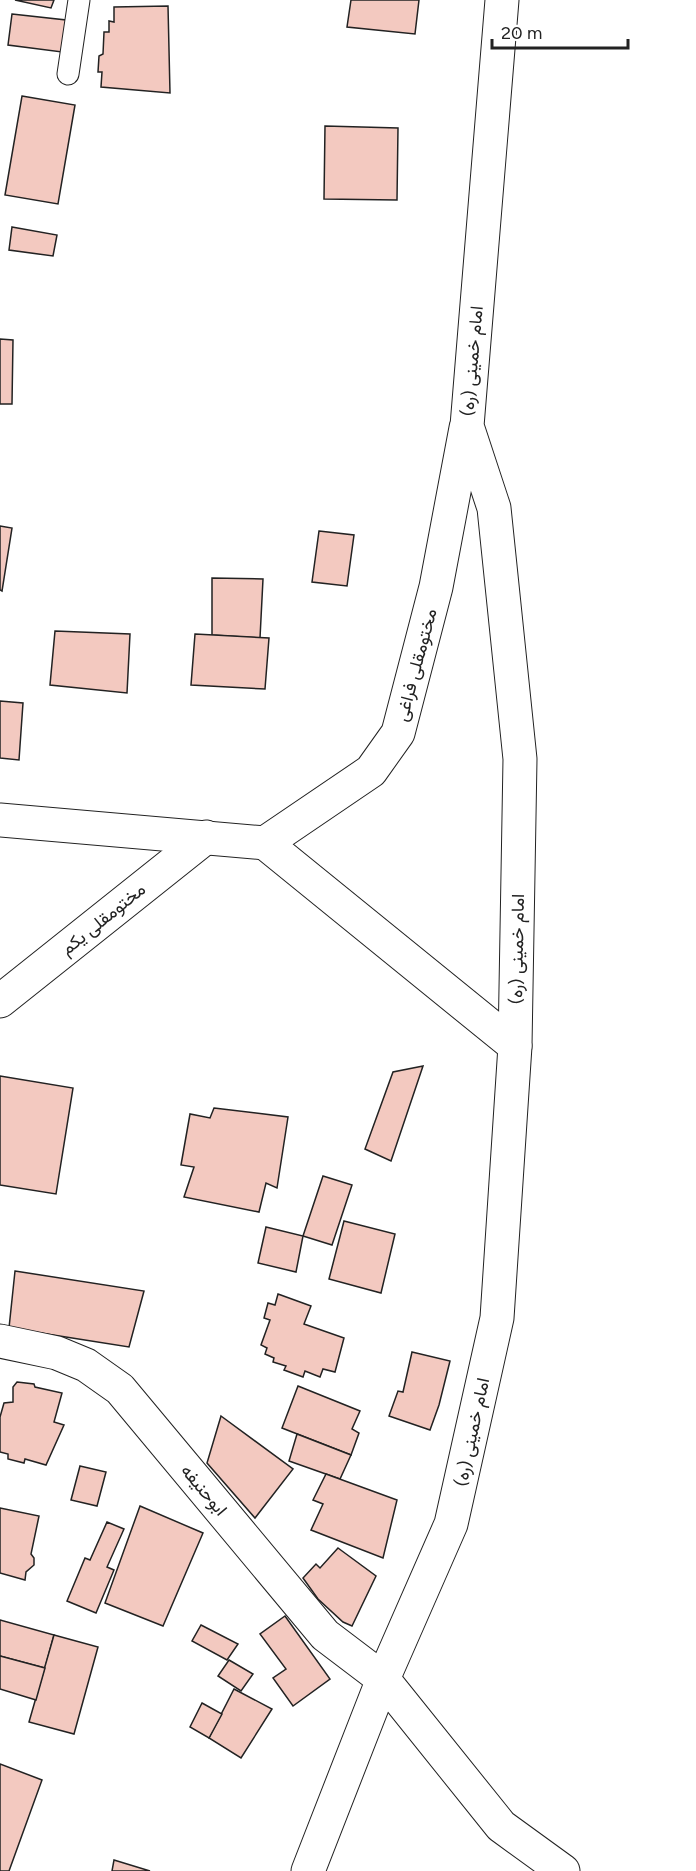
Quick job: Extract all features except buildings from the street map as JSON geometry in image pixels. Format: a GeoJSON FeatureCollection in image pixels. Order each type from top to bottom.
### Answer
{"type":"FeatureCollection","features":[{"type":"Feature","properties":{"kind":"street","name":"امام خمینی (ره)"},"geometry":{"type":"LineString","coordinates":[[308,1871],[383,1679],[451,1524],[497,1318],[515,1046],[520,759],[494,508],[467,426],[502,0]]}},
{"type":"Feature","properties":{"kind":"street","name":"مختومقلی فراغی"},"geometry":{"type":"LineString","coordinates":[[265,843],[370,771],[398,733],[436,587],[467,426]]}},
{"type":"Feature","properties":{"kind":"street"},"geometry":{"type":"LineString","coordinates":[[0,820],[265,843],[515,1046]]}},
{"type":"Feature","properties":{"kind":"street","name":"مختومقلی یکم"},"geometry":{"type":"LineString","coordinates":[[0,1001],[206,837]]}},
{"type":"Feature","properties":{"kind":"street","name":"ابوحنیفه"},"geometry":{"type":"LineString","coordinates":[[0,1341],[57,1353],[87,1365],[120,1389],[325,1635],[383,1679],[501,1826],[563,1871]]}},
{"type":"Feature","properties":{"kind":"lane"},"geometry":{"type":"LineString","coordinates":[[68,74],[79,0]]}}]}
